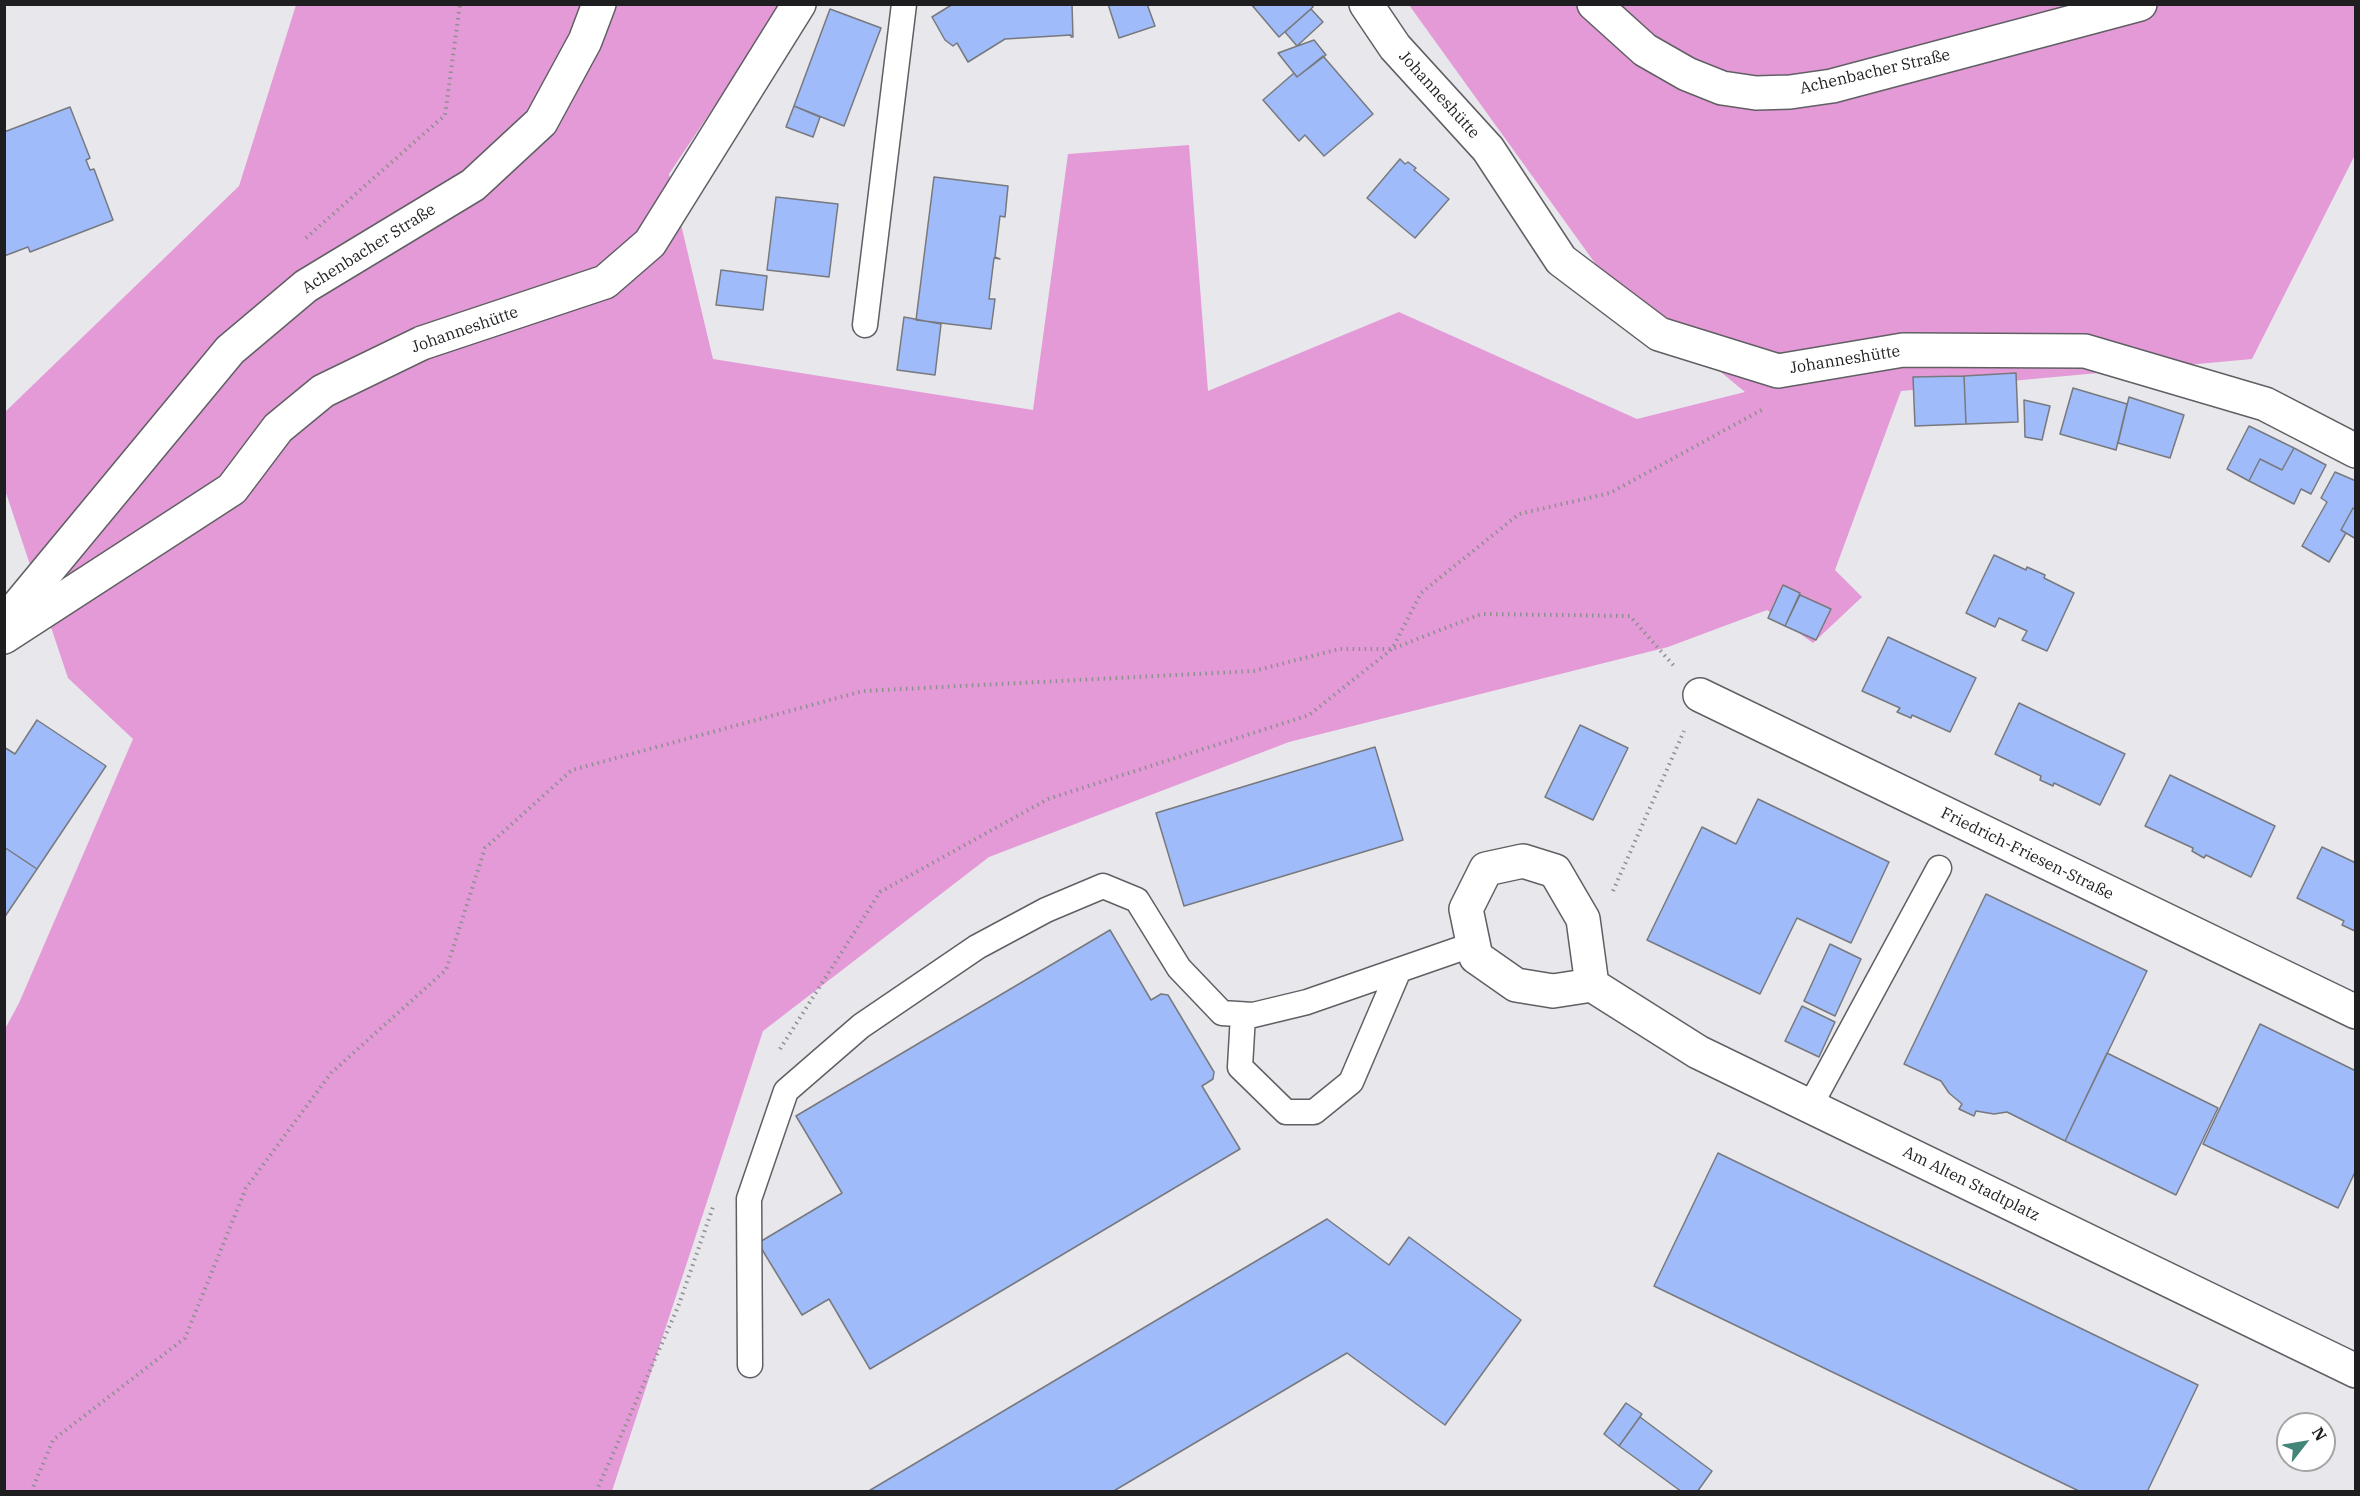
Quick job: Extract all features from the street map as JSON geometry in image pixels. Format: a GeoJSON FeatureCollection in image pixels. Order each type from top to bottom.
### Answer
{"type":"FeatureCollection","features":[{"type":"Feature","properties":{"kind":"street","name":"Achenbacher Straße"},"geometry":{"type":"LineString","coordinates":[[4,623],[230,350],[306,286],[473,185],[542,122],[585,41],[599,4]]}},
{"type":"Feature","properties":{"kind":"street","name":"Johanneshütte"},"geometry":{"type":"LineString","coordinates":[[4,637],[232,489],[278,428],[323,391],[422,343],[605,282],[650,243],[799,4]]}},
{"type":"Feature","properties":{"kind":"street","name":"Johanneshütte"},"geometry":{"type":"LineString","coordinates":[[1366,4],[1395,47],[1488,148],[1561,260],[1659,334],[1778,371],[1903,350],[2085,351],[2265,404],[2355,452]]}},
{"type":"Feature","properties":{"kind":"street","name":"Achenbacher Straße"},"geometry":{"type":"LineString","coordinates":[[1594,4],[1645,50],[1687,74],[1722,88],[1756,93],[1790,93],[1832,86],[2140,4]]}},
{"type":"Feature","properties":{"kind":"street","name":"Friedrich-Friesen-Straße"},"geometry":{"type":"LineString","coordinates":[[1700,695],[2355,1012]]}},
{"type":"Feature","properties":{"kind":"street"},"geometry":{"type":"LineString","coordinates":[[1523,861],[1555,871],[1583,919],[1592,985],[1553,991],[1516,985],[1476,957],[1466,909],[1486,869],[1523,861]]}},
{"type":"Feature","properties":{"kind":"street","name":"Am Alten Stadtplatz"},"geometry":{"type":"LineString","coordinates":[[1592,985],[1698,1052],[2355,1371]]}},
{"type":"Feature","properties":{"kind":"lane"},"geometry":{"type":"LineString","coordinates":[[865,325],[904,4]]}},
{"type":"Feature","properties":{"kind":"lane"},"geometry":{"type":"LineString","coordinates":[[1810,1106],[1939,868]]}},
{"type":"Feature","properties":{"kind":"lane"},"geometry":{"type":"LineString","coordinates":[[750,1365],[749,1199],[786,1091],[861,1026],[977,947],[1047,910],[1103,886],[1137,900],[1179,968],[1222,1013],[1253,1016],[1307,1002],[1474,944]]}},
{"type":"Feature","properties":{"kind":"lane"},"geometry":{"type":"LineString","coordinates":[[1243,1015],[1240,1067],[1286,1113],[1314,1112],[1351,1082],[1399,970]]}},
{"type":"Feature","properties":{"kind":"path"},"geometry":{"type":"LineString","coordinates":[[303,241],[445,115],[460,4]]}},
{"type":"Feature","properties":{"kind":"path"},"geometry":{"type":"LineString","coordinates":[[31,1491],[53,1440],[185,1338],[246,1188],[331,1073],[446,970],[485,848],[572,770],[863,691],[1254,671],[1339,649],[1392,649],[1481,614],[1630,616],[1700,695],[1612,892]]}},
{"type":"Feature","properties":{"kind":"shaded area"},"geometry":{"type":"Polygon","coordinates":[[[296,5],[782,5],[669,174],[713,359],[1033,410],[1068,154],[1189,145],[1208,391],[1399,312],[1637,419],[1745,392],[1605,277],[1409,5],[2355,5],[2355,155],[2252,359],[1901,391],[1835,570],[1862,597],[1813,643],[1767,610],[1668,647],[1289,742],[989,857],[763,1031],[612,1491],[5,1492],[5,1029],[19,1003],[133,739],[68,678],[5,490],[5,412],[239,186],[296,5]]]}},
{"type":"Feature","properties":{"kind":"building"},"geometry":{"type":"Polygon","coordinates":[[[953,4],[1072,4],[1073,37],[1071,35],[1005,39],[968,62],[957,43],[953,46],[945,40],[932,17],[953,4]]]}},
{"type":"Feature","properties":{"kind":"building"},"geometry":{"type":"Polygon","coordinates":[[[1108,4],[1147,4],[1155,26],[1119,38],[1108,4]]]}},
{"type":"Feature","properties":{"kind":"building"},"geometry":{"type":"Polygon","coordinates":[[[1251,4],[1311,4],[1313,7],[1279,37],[1251,4]]]}},
{"type":"Feature","properties":{"kind":"building"},"geometry":{"type":"Polygon","coordinates":[[[830,9],[881,28],[844,126],[794,106],[830,9]]]}},
{"type":"Feature","properties":{"kind":"building"},"geometry":{"type":"Polygon","coordinates":[[[1311,9],[1323,22],[1297,46],[1285,32],[1311,9]]]}},
{"type":"Feature","properties":{"kind":"building"},"geometry":{"type":"Polygon","coordinates":[[[1314,40],[1326,55],[1297,77],[1278,53],[1314,40]]]}},
{"type":"Feature","properties":{"kind":"building"},"geometry":{"type":"Polygon","coordinates":[[[1323,56],[1373,114],[1324,156],[1305,135],[1299,141],[1263,100],[1294,73],[1297,77],[1323,56]]]}},
{"type":"Feature","properties":{"kind":"building"},"geometry":{"type":"Polygon","coordinates":[[[794,106],[820,117],[813,137],[786,127],[794,106]]]}},
{"type":"Feature","properties":{"kind":"building"},"geometry":{"type":"Polygon","coordinates":[[[70,107],[90,158],[86,160],[90,170],[94,169],[113,220],[30,252],[28,247],[4,256],[4,132],[70,107]]]}},
{"type":"Feature","properties":{"kind":"building"},"geometry":{"type":"Polygon","coordinates":[[[1400,159],[1405,164],[1408,162],[1416,168],[1414,170],[1449,199],[1415,238],[1367,198],[1400,159]]]}},
{"type":"Feature","properties":{"kind":"building"},"geometry":{"type":"Polygon","coordinates":[[[934,177],[1008,186],[1005,217],[1000,216],[995,257],[1000,259],[994,258],[989,299],[995,299],[991,329],[916,320],[934,177]]]}},
{"type":"Feature","properties":{"kind":"building"},"geometry":{"type":"Polygon","coordinates":[[[776,197],[838,204],[829,277],[767,270],[776,197]]]}},
{"type":"Feature","properties":{"kind":"building"},"geometry":{"type":"Polygon","coordinates":[[[721,270],[767,276],[763,310],[716,305],[721,270]]]}},
{"type":"Feature","properties":{"kind":"building"},"geometry":{"type":"Polygon","coordinates":[[[904,317],[941,324],[935,375],[897,370],[904,317]]]}},
{"type":"Feature","properties":{"kind":"building"},"geometry":{"type":"Polygon","coordinates":[[[2016,373],[2018,422],[1966,424],[1964,376],[2016,373]]]}},
{"type":"Feature","properties":{"kind":"building"},"geometry":{"type":"Polygon","coordinates":[[[1964,376],[1966,424],[1915,426],[1913,377],[1964,376]]]}},
{"type":"Feature","properties":{"kind":"building"},"geometry":{"type":"Polygon","coordinates":[[[2073,388],[2127,404],[2116,450],[2060,434],[2073,388]]]}},
{"type":"Feature","properties":{"kind":"building"},"geometry":{"type":"Polygon","coordinates":[[[2129,397],[2184,415],[2170,458],[2118,443],[2129,397]]]}},
{"type":"Feature","properties":{"kind":"building"},"geometry":{"type":"Polygon","coordinates":[[[2024,400],[2050,406],[2042,440],[2025,437],[2024,400]]]}},
{"type":"Feature","properties":{"kind":"building"},"geometry":{"type":"Polygon","coordinates":[[[2249,426],[2294,448],[2282,470],[2260,459],[2249,481],[2227,469],[2249,426]]]}},
{"type":"Feature","properties":{"kind":"building"},"geometry":{"type":"Polygon","coordinates":[[[2294,448],[2326,465],[2311,494],[2301,489],[2294,504],[2249,481],[2260,459],[2282,470],[2294,448]]]}},
{"type":"Feature","properties":{"kind":"building"},"geometry":{"type":"Polygon","coordinates":[[[2335,472],[2356,481],[2356,510],[2353,508],[2341,530],[2346,533],[2329,562],[2302,546],[2327,502],[2321,498],[2335,472]]]}},
{"type":"Feature","properties":{"kind":"building"},"geometry":{"type":"Polygon","coordinates":[[[2353,508],[2356,510],[2356,539],[2341,530],[2353,508]]]}},
{"type":"Feature","properties":{"kind":"building"},"geometry":{"type":"Polygon","coordinates":[[[1994,555],[2026,570],[2027,567],[2045,575],[2044,578],[2074,593],[2047,651],[2022,640],[2027,631],[1999,618],[1995,627],[1966,613],[1994,555]]]}},
{"type":"Feature","properties":{"kind":"building"},"geometry":{"type":"Polygon","coordinates":[[[1783,585],[1800,593],[1785,626],[1768,618],[1783,585]]]}},
{"type":"Feature","properties":{"kind":"building"},"geometry":{"type":"Polygon","coordinates":[[[1800,595],[1831,609],[1816,640],[1785,626],[1800,595]]]}},
{"type":"Feature","properties":{"kind":"building"},"geometry":{"type":"Polygon","coordinates":[[[1888,637],[1976,678],[1950,732],[1912,715],[1911,718],[1897,712],[1900,708],[1862,691],[1888,637]]]}},
{"type":"Feature","properties":{"kind":"building"},"geometry":{"type":"Polygon","coordinates":[[[2019,703],[2125,754],[2100,805],[2054,783],[2053,786],[2040,780],[2041,776],[1995,754],[2019,703]]]}},
{"type":"Feature","properties":{"kind":"building"},"geometry":{"type":"Polygon","coordinates":[[[37,720],[106,766],[37,869],[4,847],[4,747],[15,754],[37,720]]]}},
{"type":"Feature","properties":{"kind":"building"},"geometry":{"type":"Polygon","coordinates":[[[1580,725],[1628,748],[1593,820],[1545,797],[1580,725]]]}},
{"type":"Feature","properties":{"kind":"building"},"geometry":{"type":"Polygon","coordinates":[[[1375,747],[1403,840],[1184,906],[1156,813],[1375,747]]]}},
{"type":"Feature","properties":{"kind":"building"},"geometry":{"type":"Polygon","coordinates":[[[2170,775],[2275,826],[2251,877],[2206,855],[2204,858],[2192,851],[2193,848],[2145,826],[2170,775]]]}},
{"type":"Feature","properties":{"kind":"building"},"geometry":{"type":"Polygon","coordinates":[[[1758,799],[1889,862],[1851,943],[1797,918],[1760,994],[1647,940],[1702,827],[1736,844],[1758,799]]]}},
{"type":"Feature","properties":{"kind":"building"},"geometry":{"type":"Polygon","coordinates":[[[4,847],[37,869],[4,918],[4,847]]]}},
{"type":"Feature","properties":{"kind":"building"},"geometry":{"type":"Polygon","coordinates":[[[2322,847],[2356,863],[2355,931],[2342,925],[2344,921],[2297,898],[2322,847]]]}},
{"type":"Feature","properties":{"kind":"building"},"geometry":{"type":"Polygon","coordinates":[[[1986,894],[2147,971],[2065,1141],[2007,1112],[1994,1114],[1976,1111],[1974,1116],[1959,1109],[1962,1104],[1949,1093],[1941,1081],[1904,1064],[1986,894]]]}},
{"type":"Feature","properties":{"kind":"building"},"geometry":{"type":"Polygon","coordinates":[[[1110,930],[1151,1000],[1161,994],[1168,995],[1214,1072],[1213,1079],[1202,1086],[1240,1149],[870,1369],[829,1299],[802,1315],[758,1243],[842,1193],[796,1116],[1110,930]]]}},
{"type":"Feature","properties":{"kind":"building"},"geometry":{"type":"Polygon","coordinates":[[[1830,944],[1861,959],[1835,1016],[1804,1001],[1830,944]]]}},
{"type":"Feature","properties":{"kind":"building"},"geometry":{"type":"Polygon","coordinates":[[[1802,1006],[1835,1022],[1819,1057],[1785,1041],[1802,1006]]]}},
{"type":"Feature","properties":{"kind":"building"},"geometry":{"type":"Polygon","coordinates":[[[2260,1024],[2356,1071],[2356,1170],[2338,1208],[2203,1144],[2260,1024]]]}},
{"type":"Feature","properties":{"kind":"building"},"geometry":{"type":"Polygon","coordinates":[[[2107,1053],[2218,1108],[2176,1195],[2065,1141],[2107,1053]]]}},
{"type":"Feature","properties":{"kind":"building"},"geometry":{"type":"Polygon","coordinates":[[[1718,1153],[2198,1385],[2147,1492],[2081,1492],[1654,1286],[1718,1153]]]}},
{"type":"Feature","properties":{"kind":"building"},"geometry":{"type":"Polygon","coordinates":[[[1327,1219],[1389,1265],[1409,1237],[1521,1320],[1445,1425],[1347,1353],[1112,1492],[867,1492],[1327,1219]]]}},
{"type":"Feature","properties":{"kind":"building"},"geometry":{"type":"Polygon","coordinates":[[[1626,1403],[1642,1414],[1619,1446],[1604,1434],[1626,1403]]]}},
{"type":"Feature","properties":{"kind":"building"},"geometry":{"type":"Polygon","coordinates":[[[1640,1417],[1712,1471],[1697,1492],[1682,1492],[1619,1446],[1640,1417]]]}}]}
